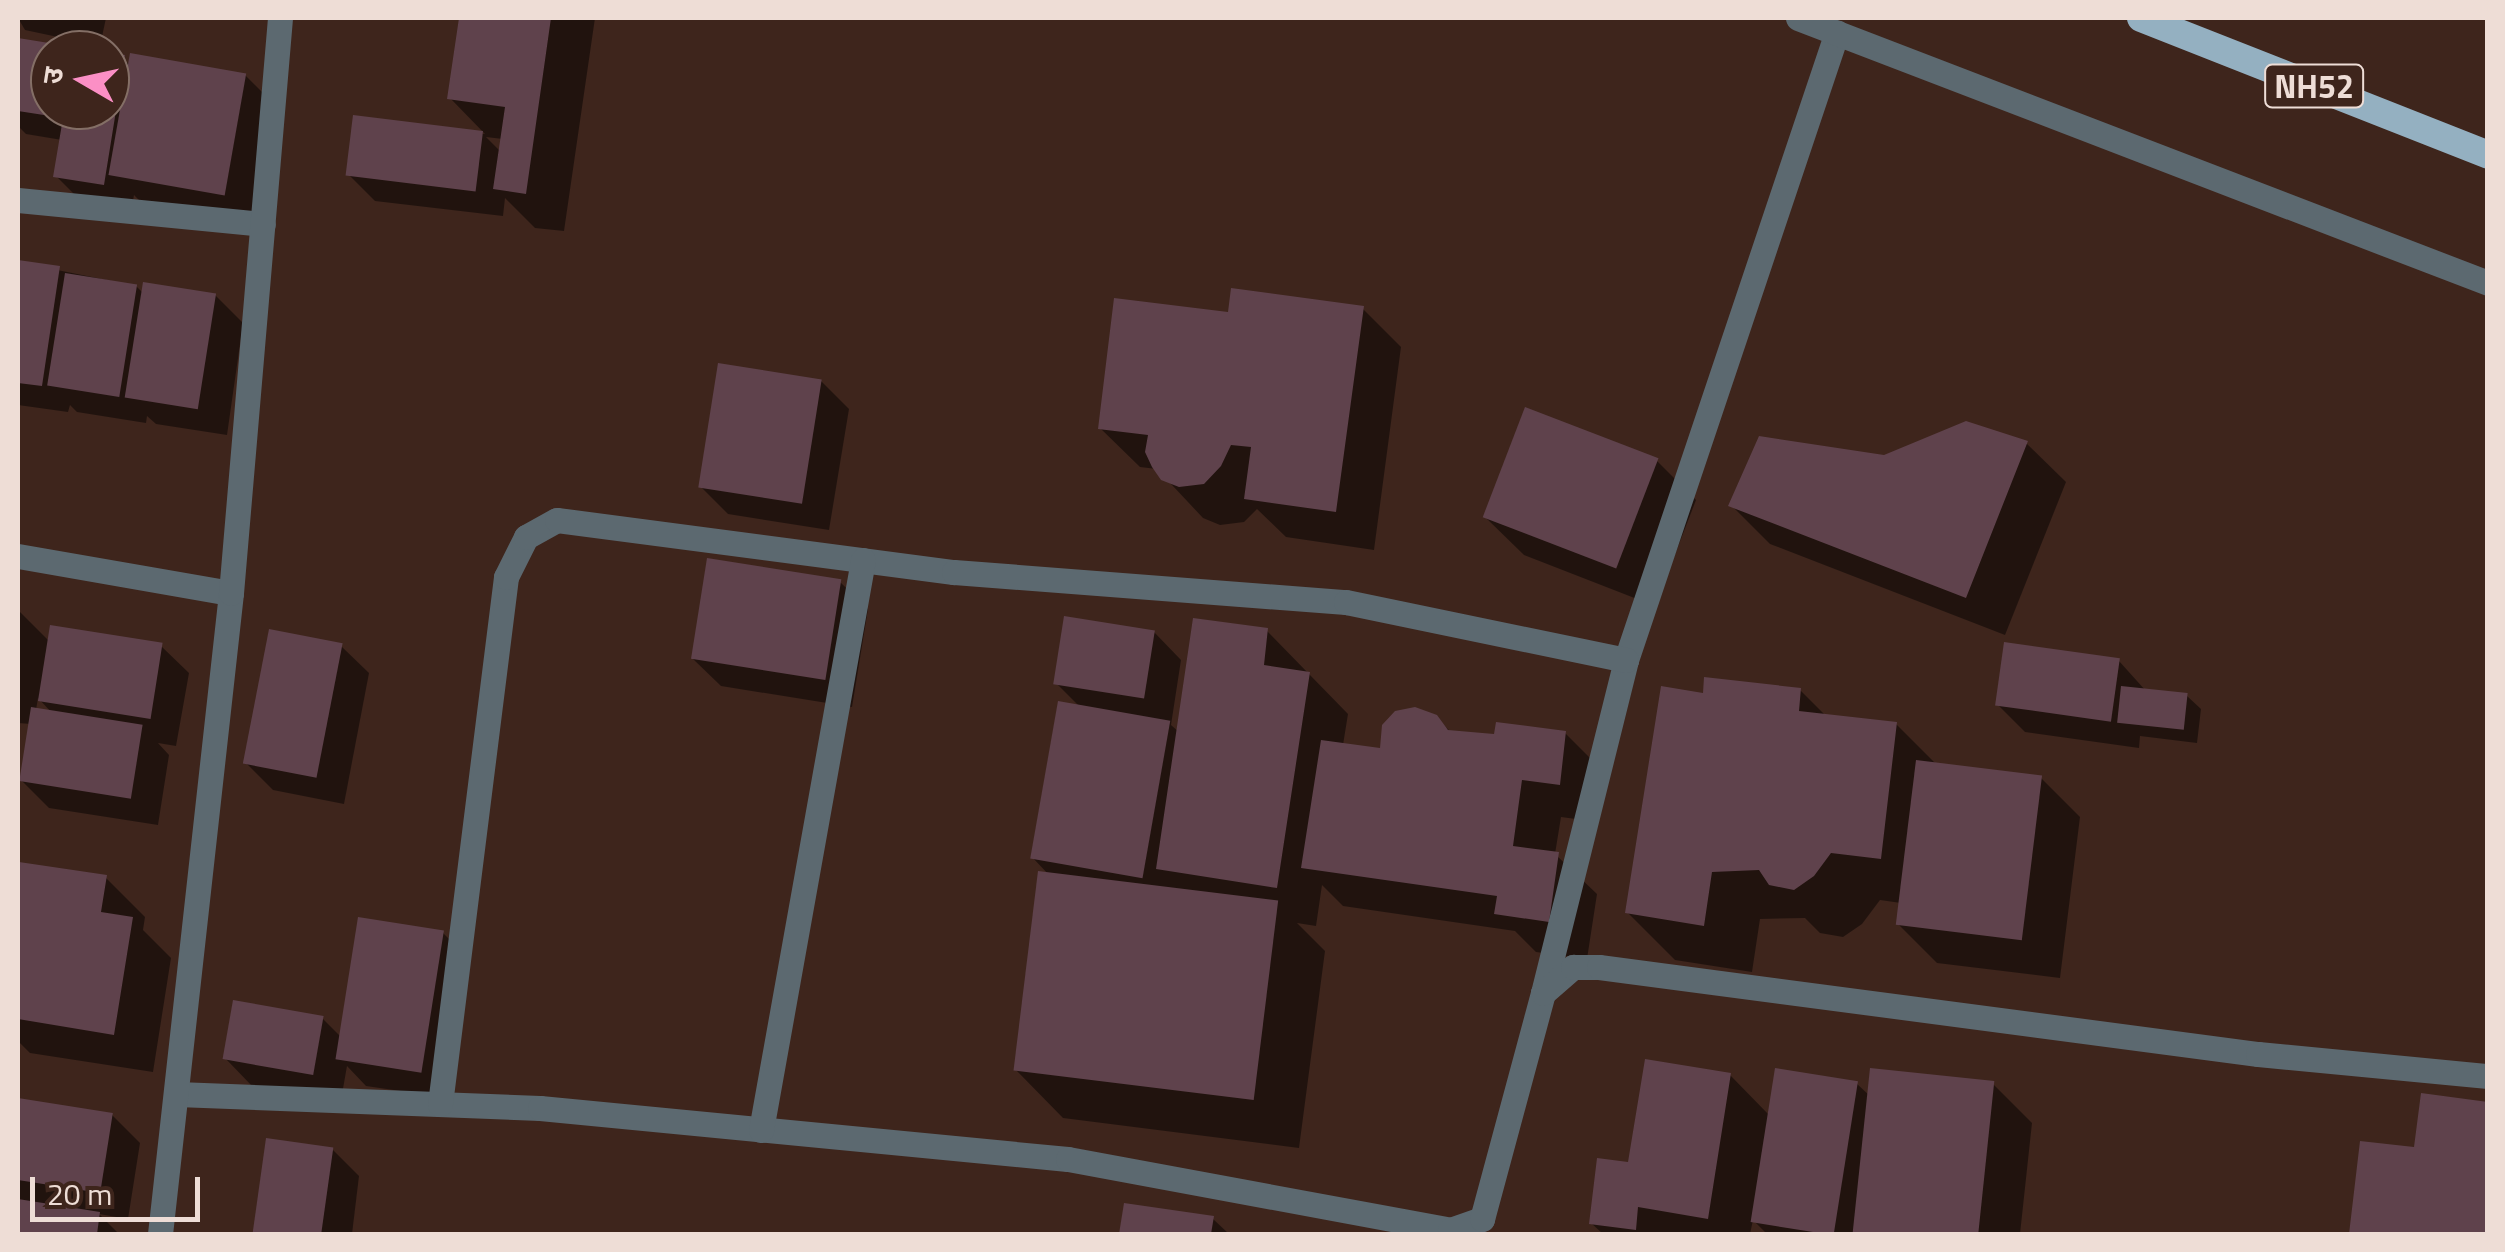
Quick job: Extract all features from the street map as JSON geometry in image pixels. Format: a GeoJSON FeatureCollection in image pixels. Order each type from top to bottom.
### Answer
{"type":"FeatureCollection","features":[{"type":"Feature","properties":{"kind":"highway","name":"NH52"},"geometry":{"type":"LineString","coordinates":[[2142,18],[2488,156]]}},
{"type":"Feature","properties":{"kind":"street"},"geometry":{"type":"LineString","coordinates":[[160,1234],[231,593],[280,18]]}},
{"type":"Feature","properties":{"kind":"street"},"geometry":{"type":"LineString","coordinates":[[1798,18],[2488,282]]}},
{"type":"Feature","properties":{"kind":"street"},"geometry":{"type":"LineString","coordinates":[[178,1094],[540,1108],[1068,1159],[1450,1230],[1482,1219],[1626,660],[1837,32]]}},
{"type":"Feature","properties":{"kind":"street"},"geometry":{"type":"LineString","coordinates":[[18,200],[262,224]]}},
{"type":"Feature","properties":{"kind":"street"},"geometry":{"type":"LineString","coordinates":[[440,1104],[506,577],[526,538],[557,520],[954,572],[1346,602],[1626,660]]}},
{"type":"Feature","properties":{"kind":"street"},"geometry":{"type":"LineString","coordinates":[[18,556],[231,593]]}},
{"type":"Feature","properties":{"kind":"street"},"geometry":{"type":"LineString","coordinates":[[761,1130],[862,560]]}},
{"type":"Feature","properties":{"kind":"street"},"geometry":{"type":"LineString","coordinates":[[1543,992],[1573,967],[1599,967],[2258,1054],[2488,1076]]}},
{"type":"Feature","properties":{"kind":"building"},"geometry":{"type":"Polygon","coordinates":[[[459,18],[551,18],[526,194],[493,189],[505,107],[447,99],[459,18]]]}},
{"type":"Feature","properties":{"kind":"building"},"geometry":{"type":"Polygon","coordinates":[[[18,38],[30,40],[30,113],[18,111],[18,38]]]}},
{"type":"Feature","properties":{"kind":"building"},"geometry":{"type":"Polygon","coordinates":[[[130,53],[246,73],[225,196],[108,175],[116,130],[130,130],[130,53]]]}},
{"type":"Feature","properties":{"kind":"building"},"geometry":{"type":"Polygon","coordinates":[[[353,115],[483,131],[476,192],[346,176],[353,115]]]}},
{"type":"Feature","properties":{"kind":"building"},"geometry":{"type":"Polygon","coordinates":[[[61,130],[113,130],[104,185],[53,177],[61,130]]]}},
{"type":"Feature","properties":{"kind":"building"},"geometry":{"type":"Polygon","coordinates":[[[18,260],[60,266],[42,386],[18,383],[18,260]]]}},
{"type":"Feature","properties":{"kind":"building"},"geometry":{"type":"Polygon","coordinates":[[[65,273],[137,284],[119,397],[47,386],[65,273]]]}},
{"type":"Feature","properties":{"kind":"building"},"geometry":{"type":"Polygon","coordinates":[[[143,282],[216,294],[198,409],[125,398],[143,282]]]}},
{"type":"Feature","properties":{"kind":"building"},"geometry":{"type":"Polygon","coordinates":[[[1231,288],[1364,306],[1336,512],[1244,499],[1251,447],[1231,445],[1221,466],[1204,484],[1179,487],[1161,480],[1152,467],[1145,452],[1148,435],[1098,429],[1114,298],[1228,312],[1231,288]]]}},
{"type":"Feature","properties":{"kind":"building"},"geometry":{"type":"Polygon","coordinates":[[[718,363],[822,379],[802,504],[698,487],[718,363]]]}},
{"type":"Feature","properties":{"kind":"building"},"geometry":{"type":"Polygon","coordinates":[[[1525,407],[1659,458],[1616,568],[1483,517],[1525,407]]]}},
{"type":"Feature","properties":{"kind":"building"},"geometry":{"type":"Polygon","coordinates":[[[1966,421],[2028,441],[1966,598],[1728,506],[1759,436],[1884,455],[1966,421]]]}},
{"type":"Feature","properties":{"kind":"building"},"geometry":{"type":"Polygon","coordinates":[[[707,558],[841,579],[825,680],[691,659],[707,558]]]}},
{"type":"Feature","properties":{"kind":"building"},"geometry":{"type":"Polygon","coordinates":[[[1064,616],[1155,630],[1144,699],[1053,684],[1064,616]]]}},
{"type":"Feature","properties":{"kind":"building"},"geometry":{"type":"Polygon","coordinates":[[[1193,618],[1268,628],[1264,665],[1310,672],[1277,888],[1156,869],[1193,618]]]}},
{"type":"Feature","properties":{"kind":"building"},"geometry":{"type":"Polygon","coordinates":[[[50,625],[163,643],[151,719],[38,701],[50,625]]]}},
{"type":"Feature","properties":{"kind":"building"},"geometry":{"type":"Polygon","coordinates":[[[269,629],[343,643],[316,778],[243,763],[269,629]]]}},
{"type":"Feature","properties":{"kind":"building"},"geometry":{"type":"Polygon","coordinates":[[[2004,642],[2120,658],[2111,722],[1995,705],[2004,642]]]}},
{"type":"Feature","properties":{"kind":"building"},"geometry":{"type":"Polygon","coordinates":[[[1704,677],[1801,688],[1799,711],[1897,722],[1881,859],[1831,853],[1814,876],[1794,890],[1769,885],[1759,870],[1712,872],[1704,926],[1625,913],[1661,686],[1703,693],[1704,677]]]}},
{"type":"Feature","properties":{"kind":"building"},"geometry":{"type":"Polygon","coordinates":[[[2121,686],[2188,693],[2184,730],[2117,723],[2121,686]]]}},
{"type":"Feature","properties":{"kind":"building"},"geometry":{"type":"Polygon","coordinates":[[[1058,701],[1170,721],[1142,878],[1030,859],[1058,701]]]}},
{"type":"Feature","properties":{"kind":"building"},"geometry":{"type":"Polygon","coordinates":[[[31,707],[143,725],[131,799],[19,781],[31,707]]]}},
{"type":"Feature","properties":{"kind":"building"},"geometry":{"type":"Polygon","coordinates":[[[1415,707],[1437,715],[1448,730],[1494,734],[1496,722],[1566,731],[1560,785],[1522,780],[1513,846],[1559,852],[1549,922],[1494,914],[1497,896],[1301,868],[1321,740],[1380,748],[1382,725],[1395,711],[1415,707]]]}},
{"type":"Feature","properties":{"kind":"building"},"geometry":{"type":"Polygon","coordinates":[[[1916,760],[2042,775],[2022,940],[1896,925],[1916,760]]]}},
{"type":"Feature","properties":{"kind":"building"},"geometry":{"type":"Polygon","coordinates":[[[19,862],[107,875],[101,912],[133,917],[114,1035],[18,1019],[19,862]]]}},
{"type":"Feature","properties":{"kind":"building"},"geometry":{"type":"Polygon","coordinates":[[[1038,871],[1278,900],[1254,1100],[1014,1071],[1038,871]]]}},
{"type":"Feature","properties":{"kind":"building"},"geometry":{"type":"Polygon","coordinates":[[[358,917],[444,931],[421,1073],[335,1059],[358,917]]]}},
{"type":"Feature","properties":{"kind":"building"},"geometry":{"type":"Polygon","coordinates":[[[233,1000],[324,1016],[313,1075],[223,1059],[233,1000]]]}},
{"type":"Feature","properties":{"kind":"building"},"geometry":{"type":"Polygon","coordinates":[[[1645,1059],[1731,1073],[1708,1219],[1638,1207],[1636,1230],[1589,1224],[1597,1158],[1628,1162],[1645,1059]]]}},
{"type":"Feature","properties":{"kind":"building"},"geometry":{"type":"Polygon","coordinates":[[[1775,1068],[1858,1081],[1834,1234],[1751,1222],[1775,1068]]]}},
{"type":"Feature","properties":{"kind":"building"},"geometry":{"type":"Polygon","coordinates":[[[1870,1068],[1994,1081],[1978,1234],[1853,1234],[1870,1068]]]}},
{"type":"Feature","properties":{"kind":"building"},"geometry":{"type":"Polygon","coordinates":[[[2421,1093],[2488,1102],[2488,1234],[2349,1234],[2360,1141],[2414,1147],[2421,1093]]]}},
{"type":"Feature","properties":{"kind":"building"},"geometry":{"type":"Polygon","coordinates":[[[18,1098],[113,1113],[100,1193],[18,1180],[18,1098]]]}},
{"type":"Feature","properties":{"kind":"building"},"geometry":{"type":"Polygon","coordinates":[[[266,1138],[333,1147],[321,1234],[253,1234],[266,1138]]]}},
{"type":"Feature","properties":{"kind":"building"},"geometry":{"type":"Polygon","coordinates":[[[18,1199],[100,1212],[97,1234],[18,1234],[18,1199]]]}},
{"type":"Feature","properties":{"kind":"building"},"geometry":{"type":"Polygon","coordinates":[[[1124,1203],[1214,1216],[1211,1234],[1119,1234],[1124,1203]]]}}]}
